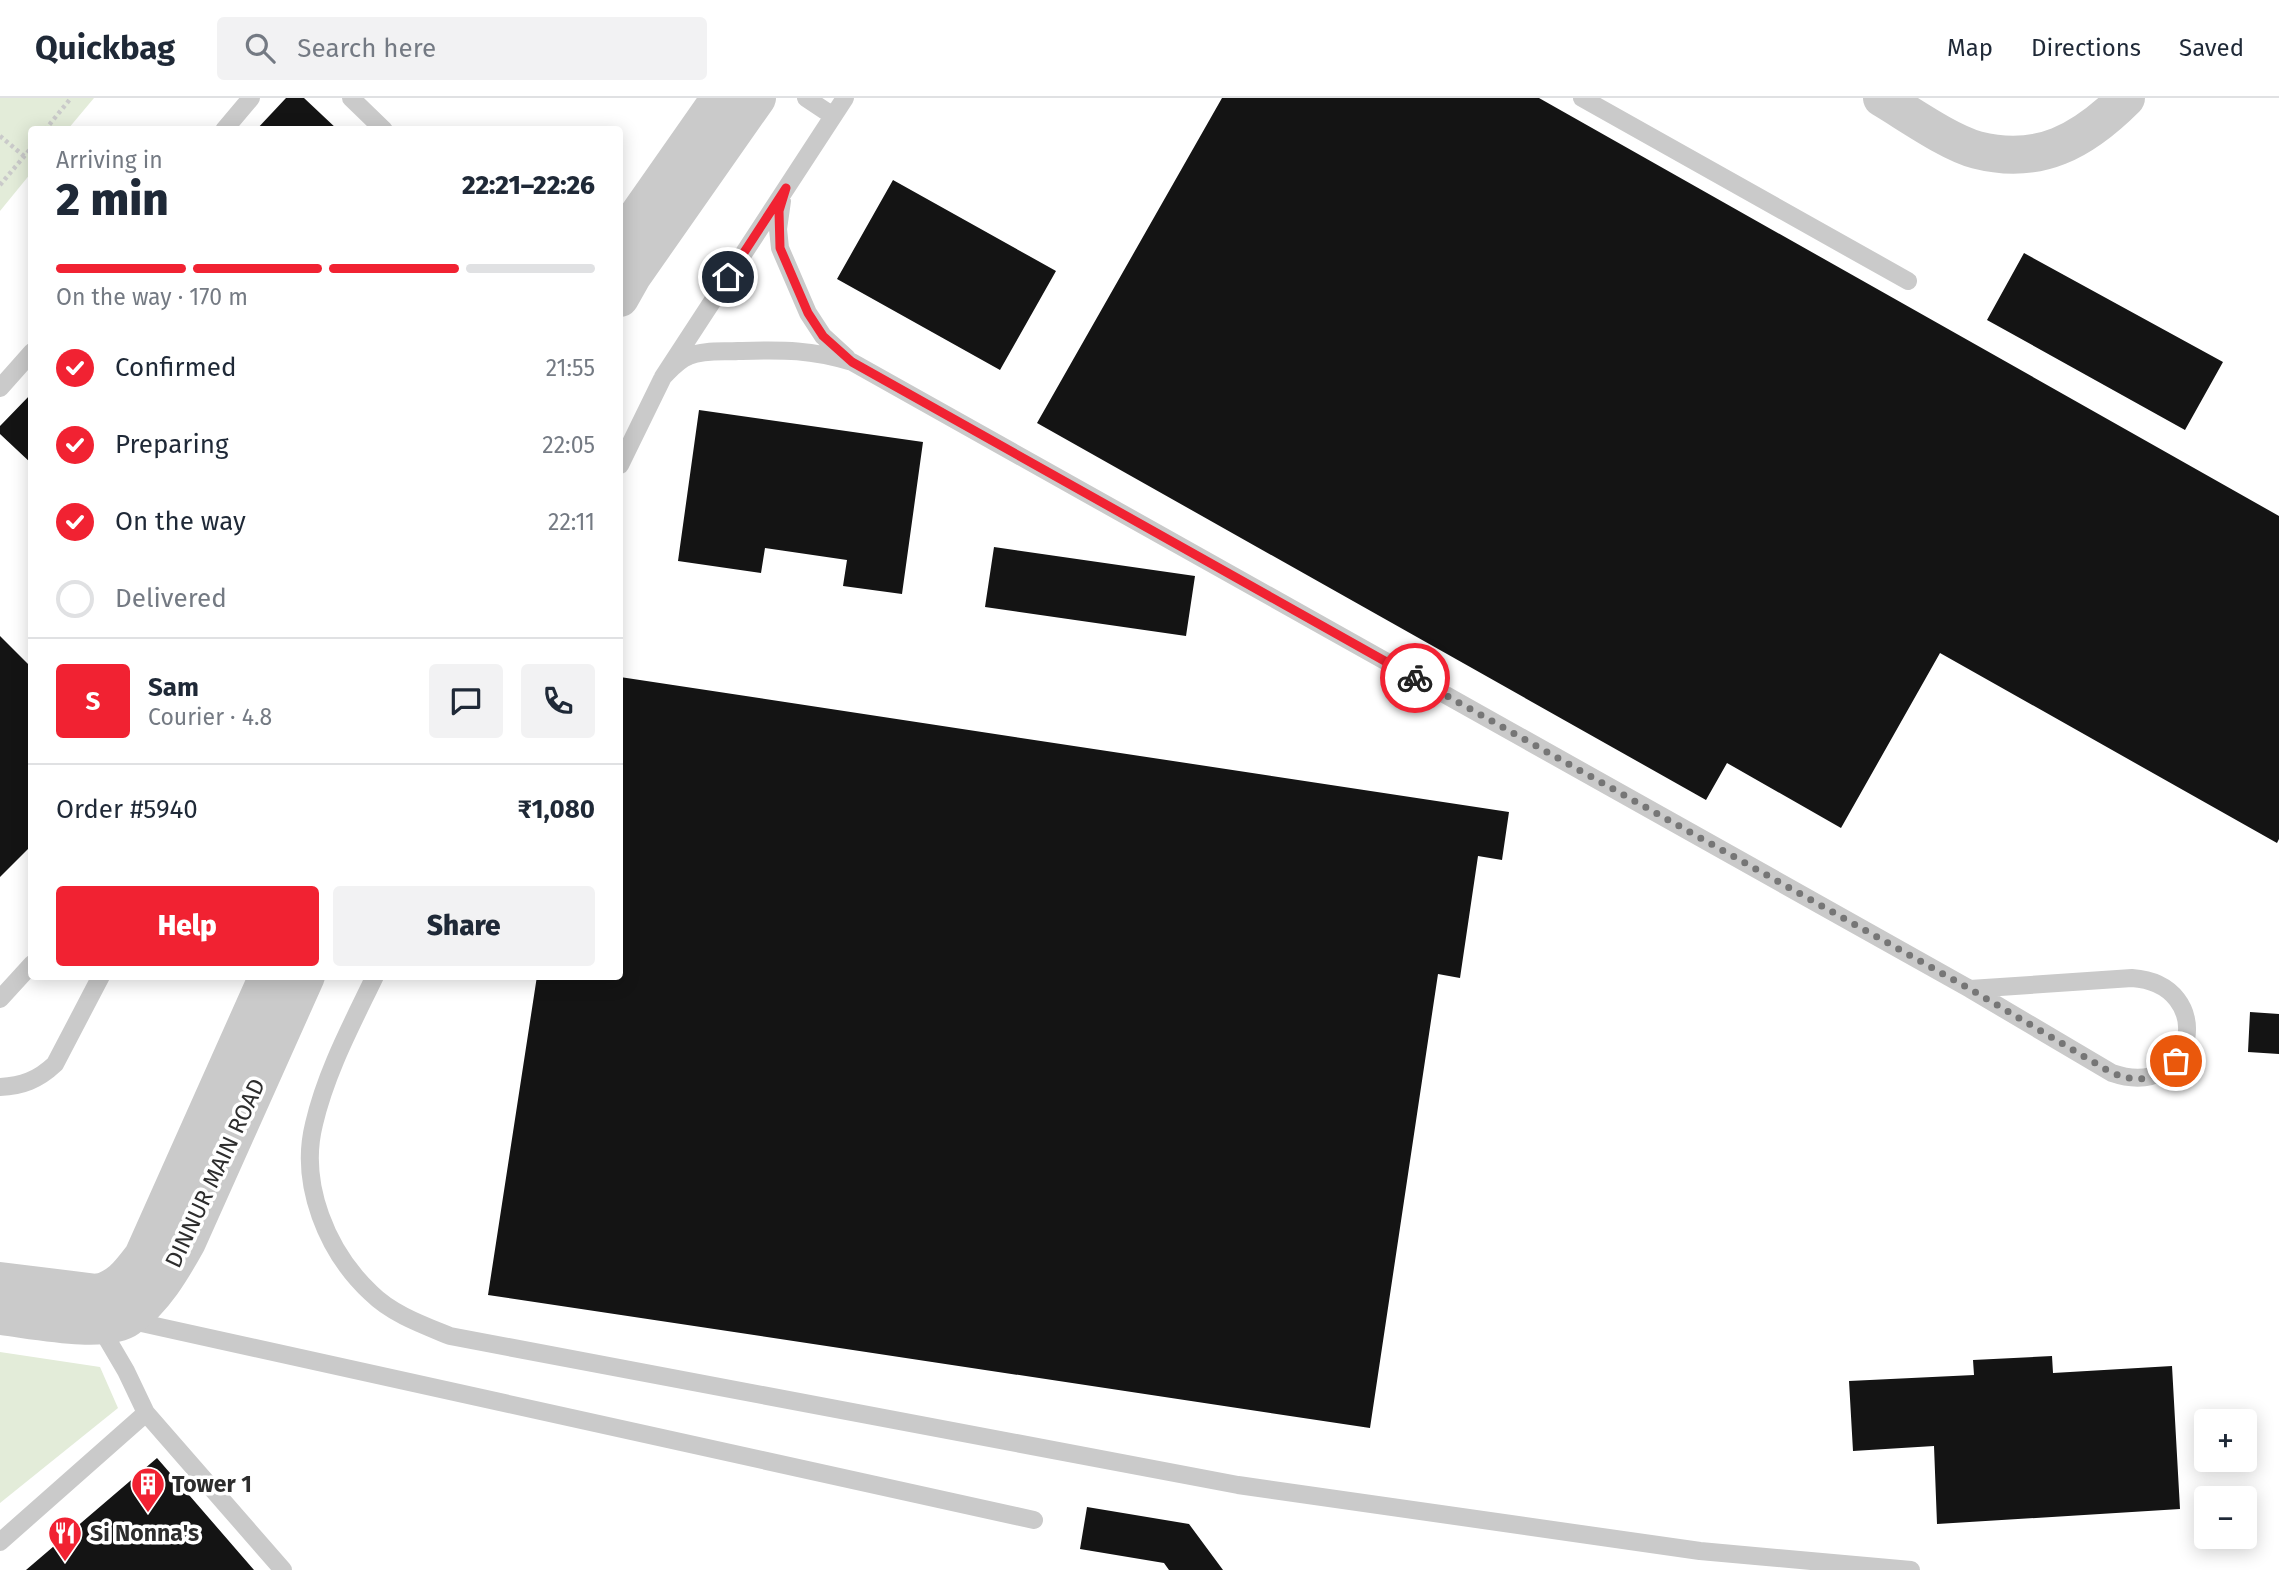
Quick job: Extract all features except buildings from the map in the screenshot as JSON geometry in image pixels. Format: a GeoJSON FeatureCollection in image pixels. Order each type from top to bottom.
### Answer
{"type":"FeatureCollection","features":[{"type":"Feature","properties":{"kind":"street"},"geometry":{"type":"LineString","coordinates":[[623,237],[720,98]]}},
{"type":"Feature","properties":{"kind":"street"},"geometry":{"type":"LineString","coordinates":[[623,293],[757,98]]}},
{"type":"Feature","properties":{"kind":"street"},"geometry":{"type":"LineString","coordinates":[[1882,98],[1942,134],[1976,150],[2014,154],[2050,150],[2078,138],[2103,121],[2126,98]]}},
{"type":"Feature","properties":{"kind":"street","name":"DINNUR MAIN ROAD"},"geometry":{"type":"LineString","coordinates":[[108,1307],[143,1256],[266,980]]}},
{"type":"Feature","properties":{"kind":"street","name":"DINNUR MAIN ROAD"},"geometry":{"type":"LineString","coordinates":[[108,1307],[151,1296],[170,1271],[187,1242],[304,980]]}},
{"type":"Feature","properties":{"kind":"street"},"geometry":{"type":"LineString","coordinates":[[0,1281],[108,1307]]}},
{"type":"Feature","properties":{"kind":"street"},"geometry":{"type":"LineString","coordinates":[[0,1316],[108,1307]]}},
{"type":"Feature","properties":{"kind":"lane"},"geometry":{"type":"LineString","coordinates":[[227,126],[251,98]]}},
{"type":"Feature","properties":{"kind":"lane"},"geometry":{"type":"LineString","coordinates":[[351,98],[380,126]]}},
{"type":"Feature","properties":{"kind":"lane"},"geometry":{"type":"LineString","coordinates":[[806,98],[833,116]]}},
{"type":"Feature","properties":{"kind":"lane"},"geometry":{"type":"LineString","coordinates":[[623,459],[663,377],[845,98]]}},
{"type":"Feature","properties":{"kind":"lane"},"geometry":{"type":"LineString","coordinates":[[1582,98],[1908,281]]}},
{"type":"Feature","properties":{"kind":"lane"},"geometry":{"type":"LineString","coordinates":[[786,188],[779,211],[780,248],[808,313],[823,336],[852,362],[1970,989],[2112,1073],[2128,1079],[2146,1079],[2163,1073],[2176,1061],[2185,1046],[2188,1029],[2185,1012],[2176,997],[2163,985],[2148,979],[1970,989]]}},
{"type":"Feature","properties":{"kind":"lane"},"geometry":{"type":"LineString","coordinates":[[663,377],[689,356],[705,352],[798,350],[852,362]]}},
{"type":"Feature","properties":{"kind":"lane"},"geometry":{"type":"LineString","coordinates":[[0,388],[28,356]]}},
{"type":"Feature","properties":{"kind":"lane"},"geometry":{"type":"LineString","coordinates":[[0,999],[28,968]]}},
{"type":"Feature","properties":{"kind":"lane"},"geometry":{"type":"LineString","coordinates":[[0,1087],[25,1084],[55,1065],[99,980]]}},
{"type":"Feature","properties":{"kind":"lane"},"geometry":{"type":"LineString","coordinates":[[373,980],[326,1084],[313,1126],[310,1169],[316,1205],[347,1266],[372,1294],[414,1322],[450,1336],[1238,1485],[1700,1551],[1911,1570]]}},
{"type":"Feature","properties":{"kind":"lane"},"geometry":{"type":"LineString","coordinates":[[283,1570],[146,1413],[126,1371],[108,1307],[1034,1520]]}},
{"type":"Feature","properties":{"kind":"lane"},"geometry":{"type":"LineString","coordinates":[[0,1542],[146,1413]]}},
{"type":"Feature","properties":{"kind":"path"},"geometry":{"type":"LineString","coordinates":[[49,126],[71,98]]}},
{"type":"Feature","properties":{"kind":"path"},"geometry":{"type":"LineString","coordinates":[[0,136],[24,156]]}},
{"type":"Feature","properties":{"kind":"path"},"geometry":{"type":"LineString","coordinates":[[0,185],[28,151]]}},
{"type":"Feature","properties":{"kind":"green space"},"geometry":{"type":"Polygon","coordinates":[[[0,98],[94,98],[71,126],[28,126],[28,177],[0,211],[0,98]]]}},
{"type":"Feature","properties":{"kind":"green space"},"geometry":{"type":"Polygon","coordinates":[[[0,1352],[100,1367],[118,1408],[0,1503],[0,1352]]]}},
{"type":"Feature","properties":{"kind":"way so far"},"geometry":{"type":"LineString","coordinates":[[1415,678],[1970,989],[2112,1073],[2128,1079],[2146,1079],[2163,1073],[2176,1061]]}},
{"type":"Feature","properties":{"kind":"place","name":"Tower 1"},"geometry":{"type":"Point","coordinates":[148,1514]}},
{"type":"Feature","properties":{"kind":"place","name":"Si Nonna's"},"geometry":{"type":"Point","coordinates":[65,1563]}},
{"type":"Feature","properties":{"kind":"route"},"geometry":{"type":"LineString","coordinates":[[728,277],[786,188],[779,211],[780,248],[808,313],[823,336],[852,362],[1415,678]]}}]}
